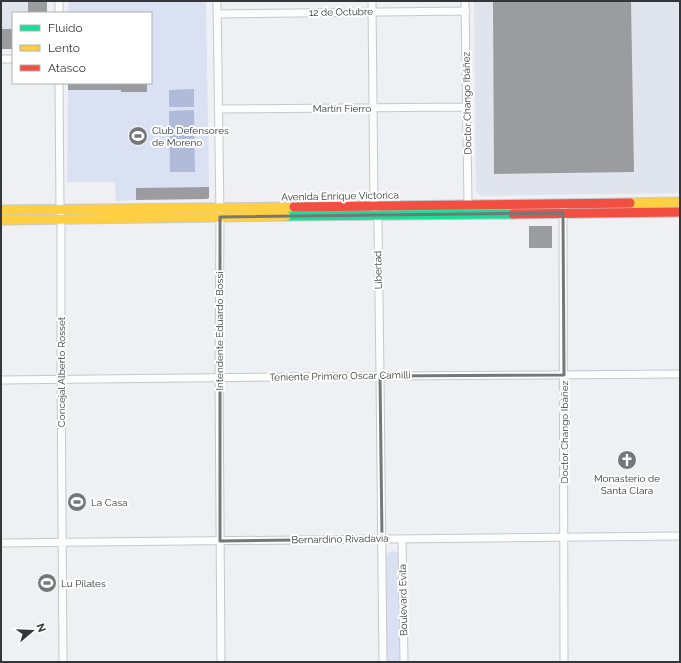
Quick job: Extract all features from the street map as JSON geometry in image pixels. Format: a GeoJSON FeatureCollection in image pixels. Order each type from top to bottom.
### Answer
{"type":"FeatureCollection","features":[{"type":"Feature","properties":{"kind":"main road","name":"Avenida Enrique Victorica"},"geometry":{"type":"LineString","coordinates":[[1,210],[680,202]]}},
{"type":"Feature","properties":{"kind":"main road","name":"Avenida Enrique Victorica"},"geometry":{"type":"LineString","coordinates":[[1,220],[680,212]]}},
{"type":"Feature","properties":{"kind":"street"},"geometry":{"type":"LineString","coordinates":[[59,1],[59,12]]}},
{"type":"Feature","properties":{"kind":"street","name":"Intendente Eduardo Bossi"},"geometry":{"type":"LineString","coordinates":[[216,1],[220,217],[219,378],[221,662]]}},
{"type":"Feature","properties":{"kind":"street","name":"Libertad"},"geometry":{"type":"LineString","coordinates":[[372,1],[374,206],[378,222],[382,539]]}},
{"type":"Feature","properties":{"kind":"street","name":"Doctor Chango Ibáñez"},"geometry":{"type":"LineString","coordinates":[[465,1],[468,204]]}},
{"type":"Feature","properties":{"kind":"street","name":"12 de Octubre"},"geometry":{"type":"LineString","coordinates":[[217,14],[466,11]]}},
{"type":"Feature","properties":{"kind":"street"},"geometry":{"type":"LineString","coordinates":[[1,59],[12,59]]}},
{"type":"Feature","properties":{"kind":"street","name":"Concejal Alberto Rosset"},"geometry":{"type":"LineString","coordinates":[[59,84],[63,662]]}},
{"type":"Feature","properties":{"kind":"street","name":"Martín Fierro"},"geometry":{"type":"LineString","coordinates":[[218,109],[466,107]]}},
{"type":"Feature","properties":{"kind":"street","name":"Doctor Chango Ibáñez"},"geometry":{"type":"LineString","coordinates":[[563,203],[564,662]]}},
{"type":"Feature","properties":{"kind":"street","name":"Teniente Primero Oscar Camilli"},"geometry":{"type":"LineString","coordinates":[[1,380],[680,374]]}},
{"type":"Feature","properties":{"kind":"street","name":"Bernardino Rivadavia"},"geometry":{"type":"LineString","coordinates":[[1,543],[680,536]]}},
{"type":"Feature","properties":{"kind":"street","name":"Boulevard Evita"},"geometry":{"type":"LineString","coordinates":[[382,539],[383,662]]}},
{"type":"Feature","properties":{"kind":"street","name":"Boulevard Evita"},"geometry":{"type":"LineString","coordinates":[[402,539],[404,662]]}},
{"type":"Feature","properties":{"kind":"highlighted area"},"geometry":{"type":"Polygon","coordinates":[[[563,213],[564,375],[380,376],[382,539],[220,541],[220,217],[563,213]]]}},
{"type":"Feature","properties":{"kind":"shaded area"},"geometry":{"type":"Polygon","coordinates":[[[1,1],[47,1],[47,12],[12,12],[12,49],[1,49],[1,1]]]}},
{"type":"Feature","properties":{"kind":"shaded area","name":"Club Defensores de Moreno"},"geometry":{"type":"Polygon","coordinates":[[[69,1],[206,1],[209,187],[137,188],[136,200],[116,201],[115,182],[67,182],[68,84],[152,84],[152,12],[68,12],[69,1]]]}},
{"type":"Feature","properties":{"kind":"shaded area"},"geometry":{"type":"Polygon","coordinates":[[[474,1],[680,1],[680,193],[481,196],[476,191],[474,1]]]}},
{"type":"Feature","properties":{"kind":"shaded area"},"geometry":{"type":"Polygon","coordinates":[[[392,551],[398,552],[400,555],[401,662],[387,662],[386,558],[388,553],[392,551]]]}},
{"type":"Feature","properties":{"kind":"water"},"geometry":{"type":"Polygon","coordinates":[[[194,89],[194,107],[169,107],[169,90],[194,89]]]}},
{"type":"Feature","properties":{"kind":"water"},"geometry":{"type":"Polygon","coordinates":[[[194,110],[195,172],[170,172],[169,111],[194,110]]]}},
{"type":"Feature","properties":{"kind":"building"},"geometry":{"type":"Polygon","coordinates":[[[28,1],[47,1],[47,12],[28,12],[28,1]]]}},
{"type":"Feature","properties":{"kind":"building"},"geometry":{"type":"Polygon","coordinates":[[[493,1],[631,1],[634,172],[494,174],[493,1]]]}},
{"type":"Feature","properties":{"kind":"building"},"geometry":{"type":"Polygon","coordinates":[[[1,29],[12,29],[12,49],[1,49],[1,29]]]}},
{"type":"Feature","properties":{"kind":"building"},"geometry":{"type":"Polygon","coordinates":[[[68,84],[147,84],[147,92],[121,92],[121,90],[68,90],[68,84]]]}},
{"type":"Feature","properties":{"kind":"building"},"geometry":{"type":"Polygon","coordinates":[[[209,187],[209,198],[207,199],[136,200],[136,188],[209,187]]]}},
{"type":"Feature","properties":{"kind":"building"},"geometry":{"type":"Polygon","coordinates":[[[529,226],[552,226],[552,248],[529,248],[529,226]]]}},
{"type":"Feature","properties":{"kind":"traffic: fast"},"geometry":{"type":"LineString","coordinates":[[286,216],[513,214]]}},
{"type":"Feature","properties":{"kind":"traffic: slow"},"geometry":{"type":"LineString","coordinates":[[630,203],[680,202]]}},
{"type":"Feature","properties":{"kind":"traffic: slow"},"geometry":{"type":"LineString","coordinates":[[1,210],[294,207]]}},
{"type":"Feature","properties":{"kind":"traffic: slow"},"geometry":{"type":"LineString","coordinates":[[1,220],[286,216]]}},
{"type":"Feature","properties":{"kind":"traffic: jam"},"geometry":{"type":"LineString","coordinates":[[294,207],[630,203]]}},
{"type":"Feature","properties":{"kind":"traffic: jam"},"geometry":{"type":"LineString","coordinates":[[513,214],[680,212]]}},
{"type":"Feature","properties":{"kind":"place","name":"Club Defensores de Moreno"},"geometry":{"type":"Point","coordinates":[138,136]}},
{"type":"Feature","properties":{"kind":"place","name":"Monasterio de Santa Clara"},"geometry":{"type":"Point","coordinates":[627,460]}},
{"type":"Feature","properties":{"kind":"place","name":"La Casa"},"geometry":{"type":"Point","coordinates":[77,502]}},
{"type":"Feature","properties":{"kind":"place","name":"Lu Pilates"},"geometry":{"type":"Point","coordinates":[47,583]}}]}
